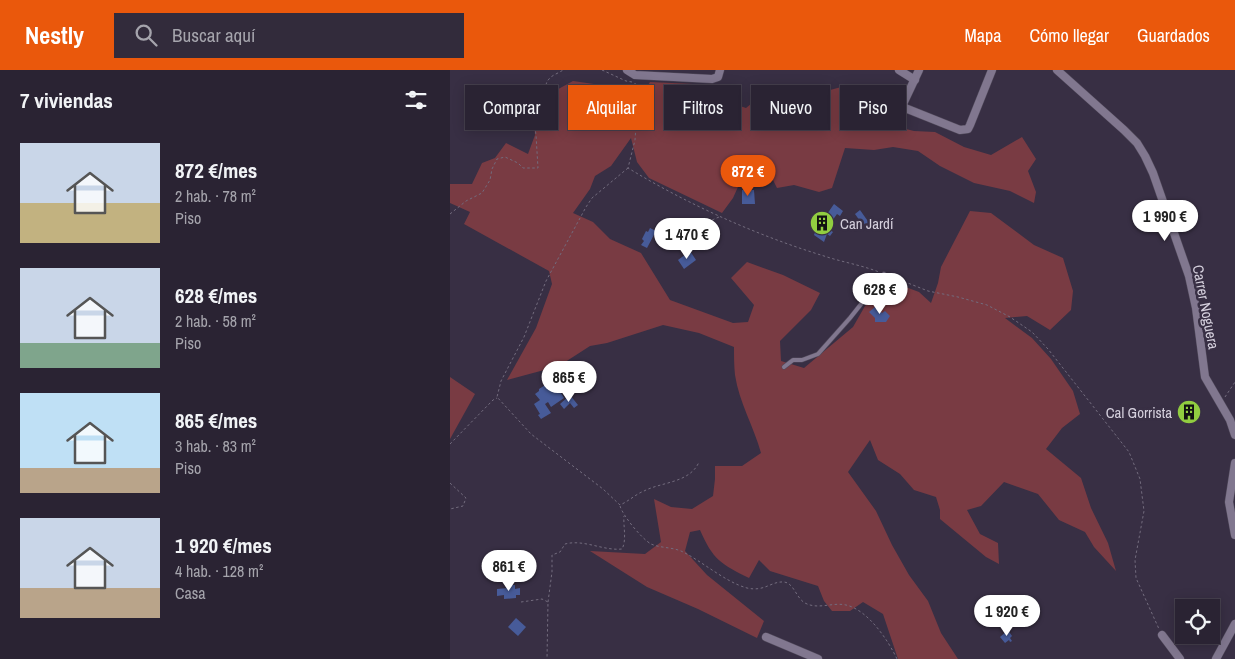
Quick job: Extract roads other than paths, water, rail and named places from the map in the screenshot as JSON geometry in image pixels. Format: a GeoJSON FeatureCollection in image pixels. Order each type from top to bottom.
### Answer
{"type":"FeatureCollection","features":[{"type":"Feature","properties":{"kind":"street"},"geometry":{"type":"LineString","coordinates":[[627,70],[635,75],[712,79],[718,77],[720,70]]}},
{"type":"Feature","properties":{"kind":"street"},"geometry":{"type":"LineString","coordinates":[[899,70],[915,80]]}},
{"type":"Feature","properties":{"kind":"street"},"geometry":{"type":"LineString","coordinates":[[920,70],[904,104],[905,108],[960,130],[968,129],[992,70]]}},
{"type":"Feature","properties":{"kind":"street","name":"Carrer Noguera"},"geometry":{"type":"LineString","coordinates":[[1057,70],[1137,143],[1154,173],[1188,276],[1196,308],[1205,377],[1230,420],[1235,435]]}},
{"type":"Feature","properties":{"kind":"street"},"geometry":{"type":"LineString","coordinates":[[1235,463],[1229,502],[1235,535]]}},
{"type":"Feature","properties":{"kind":"street"},"geometry":{"type":"LineString","coordinates":[[1216,659],[1235,624]]}},
{"type":"Feature","properties":{"kind":"street"},"geometry":{"type":"LineString","coordinates":[[1162,635],[1180,659]]}},
{"type":"Feature","properties":{"kind":"street"},"geometry":{"type":"LineString","coordinates":[[766,637],[818,659]]}},
{"type":"Feature","properties":{"kind":"lane"},"geometry":{"type":"LineString","coordinates":[[784,367],[793,360],[802,360],[818,354],[850,318],[884,274]]}},
{"type":"Feature","properties":{"kind":"place","name":"Can Jardí"},"geometry":{"type":"Point","coordinates":[822,223]}},
{"type":"Feature","properties":{"kind":"place","name":"Cal Gorrista"},"geometry":{"type":"Point","coordinates":[1189,412]}}]}
